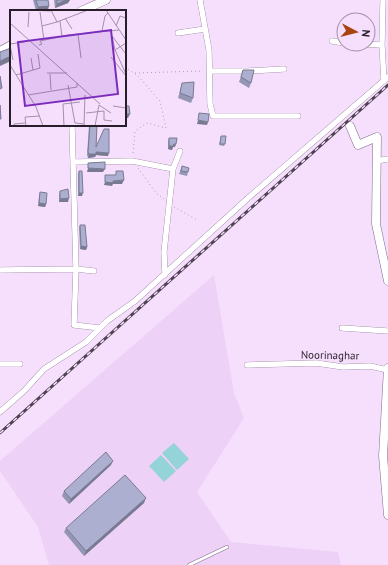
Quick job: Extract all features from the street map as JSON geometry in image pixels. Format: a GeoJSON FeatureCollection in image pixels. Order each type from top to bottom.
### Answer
{"type":"FeatureCollection","features":[{"type":"Feature","properties":{"kind":"street"},"geometry":{"type":"LineString","coordinates":[[84,10],[105,0]]}},
{"type":"Feature","properties":{"kind":"street"},"geometry":{"type":"LineString","coordinates":[[200,0],[209,50],[210,104],[213,116],[298,116]]}},
{"type":"Feature","properties":{"kind":"street"},"geometry":{"type":"LineString","coordinates":[[0,412],[24,391],[44,369],[86,342],[100,328],[135,301],[247,199],[386,79],[382,45],[385,33],[383,0]]}},
{"type":"Feature","properties":{"kind":"street"},"geometry":{"type":"LineString","coordinates":[[178,33],[205,28]]}},
{"type":"Feature","properties":{"kind":"street"},"geometry":{"type":"LineString","coordinates":[[332,41],[336,42]]}},
{"type":"Feature","properties":{"kind":"street"},"geometry":{"type":"LineString","coordinates":[[376,45],[382,45]]}},
{"type":"Feature","properties":{"kind":"street"},"geometry":{"type":"LineString","coordinates":[[0,52],[10,47]]}},
{"type":"Feature","properties":{"kind":"street"},"geometry":{"type":"LineString","coordinates":[[210,71],[284,69]]}},
{"type":"Feature","properties":{"kind":"street"},"geometry":{"type":"LineString","coordinates":[[72,126],[76,269],[74,325],[100,328]]}},
{"type":"Feature","properties":{"kind":"street"},"geometry":{"type":"LineString","coordinates":[[350,126],[358,145],[377,137],[376,224],[388,281]]}},
{"type":"Feature","properties":{"kind":"street"},"geometry":{"type":"LineString","coordinates":[[165,275],[164,252],[173,169],[180,151]]}},
{"type":"Feature","properties":{"kind":"street"},"geometry":{"type":"LineString","coordinates":[[376,161],[388,159]]}},
{"type":"Feature","properties":{"kind":"street"},"geometry":{"type":"LineString","coordinates":[[74,162],[132,161],[173,169]]}},
{"type":"Feature","properties":{"kind":"street"},"geometry":{"type":"LineString","coordinates":[[0,270],[76,269],[94,271]]}},
{"type":"Feature","properties":{"kind":"street"},"geometry":{"type":"LineString","coordinates":[[342,328],[388,331]]}},
{"type":"Feature","properties":{"kind":"street","name":"Noorinaghar"},"geometry":{"type":"LineString","coordinates":[[247,365],[316,363],[344,366],[370,366],[388,369]]}},
{"type":"Feature","properties":{"kind":"street"},"geometry":{"type":"LineString","coordinates":[[0,364],[20,364]]}},
{"type":"Feature","properties":{"kind":"street"},"geometry":{"type":"LineString","coordinates":[[388,369],[383,456],[388,515]]}},
{"type":"Feature","properties":{"kind":"lane"},"geometry":{"type":"LineString","coordinates":[[190,565],[227,547]]}},
{"type":"Feature","properties":{"kind":"path"},"geometry":{"type":"LineString","coordinates":[[126,68],[134,73],[160,101],[166,128],[147,123],[135,131],[132,161],[156,193],[170,204],[197,220]]}},
{"type":"Feature","properties":{"kind":"path"},"geometry":{"type":"LineString","coordinates":[[134,73],[159,71],[210,71]]}},
{"type":"Feature","properties":{"kind":"shaded area"},"geometry":{"type":"Polygon","coordinates":[[[214,275],[234,393],[244,418],[197,492],[231,542],[338,552],[341,565],[49,565],[38,527],[0,471],[0,461],[214,275]]]}},
{"type":"Feature","properties":{"kind":"shaded area"},"geometry":{"type":"Polygon","coordinates":[[[174,443],[189,459],[177,470],[162,453],[174,443]]]}},
{"type":"Feature","properties":{"kind":"shaded area"},"geometry":{"type":"Polygon","coordinates":[[[161,455],[176,471],[164,482],[149,466],[161,455]]]}},
{"type":"Feature","properties":{"kind":"building"},"geometry":{"type":"Polygon","coordinates":[[[36,0],[48,0],[49,6],[38,7],[36,0]]]}},
{"type":"Feature","properties":{"kind":"building"},"geometry":{"type":"Polygon","coordinates":[[[57,0],[66,0],[57,4],[57,0]]]}},
{"type":"Feature","properties":{"kind":"building"},"geometry":{"type":"Polygon","coordinates":[[[10,48],[10,56],[0,61],[0,52],[10,48]]]}},
{"type":"Feature","properties":{"kind":"building"},"geometry":{"type":"Polygon","coordinates":[[[243,70],[254,70],[251,83],[241,77],[243,70]]]}},
{"type":"Feature","properties":{"kind":"building"},"geometry":{"type":"Polygon","coordinates":[[[0,76],[2,88],[0,89],[0,76]]]}},
{"type":"Feature","properties":{"kind":"building"},"geometry":{"type":"Polygon","coordinates":[[[194,82],[193,98],[180,93],[182,83],[194,82]]]}},
{"type":"Feature","properties":{"kind":"building"},"geometry":{"type":"Polygon","coordinates":[[[126,106],[129,106],[130,114],[126,114],[126,106]]]}},
{"type":"Feature","properties":{"kind":"building"},"geometry":{"type":"Polygon","coordinates":[[[199,113],[209,114],[208,122],[198,120],[199,113]]]}},
{"type":"Feature","properties":{"kind":"building"},"geometry":{"type":"Polygon","coordinates":[[[90,126],[97,126],[96,147],[104,129],[109,129],[109,153],[96,152],[96,154],[89,154],[90,126]]]}},
{"type":"Feature","properties":{"kind":"building"},"geometry":{"type":"Polygon","coordinates":[[[221,136],[226,136],[225,144],[220,144],[221,136]]]}},
{"type":"Feature","properties":{"kind":"building"},"geometry":{"type":"Polygon","coordinates":[[[169,138],[177,138],[176,144],[169,146],[169,138]]]}},
{"type":"Feature","properties":{"kind":"building"},"geometry":{"type":"Polygon","coordinates":[[[105,162],[105,169],[88,168],[88,163],[105,162]]]}},
{"type":"Feature","properties":{"kind":"building"},"geometry":{"type":"Polygon","coordinates":[[[182,166],[189,168],[188,172],[181,171],[182,166]]]}},
{"type":"Feature","properties":{"kind":"building"},"geometry":{"type":"Polygon","coordinates":[[[79,171],[82,171],[83,193],[79,193],[79,171]]]}},
{"type":"Feature","properties":{"kind":"building"},"geometry":{"type":"Polygon","coordinates":[[[116,171],[123,171],[124,180],[113,181],[113,183],[105,182],[105,175],[116,175],[116,171]]]}},
{"type":"Feature","properties":{"kind":"building"},"geometry":{"type":"Polygon","coordinates":[[[68,189],[69,198],[60,199],[60,191],[68,189]]]}},
{"type":"Feature","properties":{"kind":"building"},"geometry":{"type":"Polygon","coordinates":[[[40,192],[47,193],[46,204],[39,203],[40,192]]]}},
{"type":"Feature","properties":{"kind":"building"},"geometry":{"type":"Polygon","coordinates":[[[80,225],[85,225],[87,247],[81,246],[80,225]]]}},
{"type":"Feature","properties":{"kind":"building"},"geometry":{"type":"Polygon","coordinates":[[[106,452],[113,461],[71,499],[64,491],[106,452]]]}},
{"type":"Feature","properties":{"kind":"building"},"geometry":{"type":"Polygon","coordinates":[[[125,475],[146,498],[86,551],[66,528],[125,475]]]}},
{"type":"Feature","properties":{"kind":"railway"},"geometry":{"type":"LineString","coordinates":[[0,433],[388,85]]}}]}
